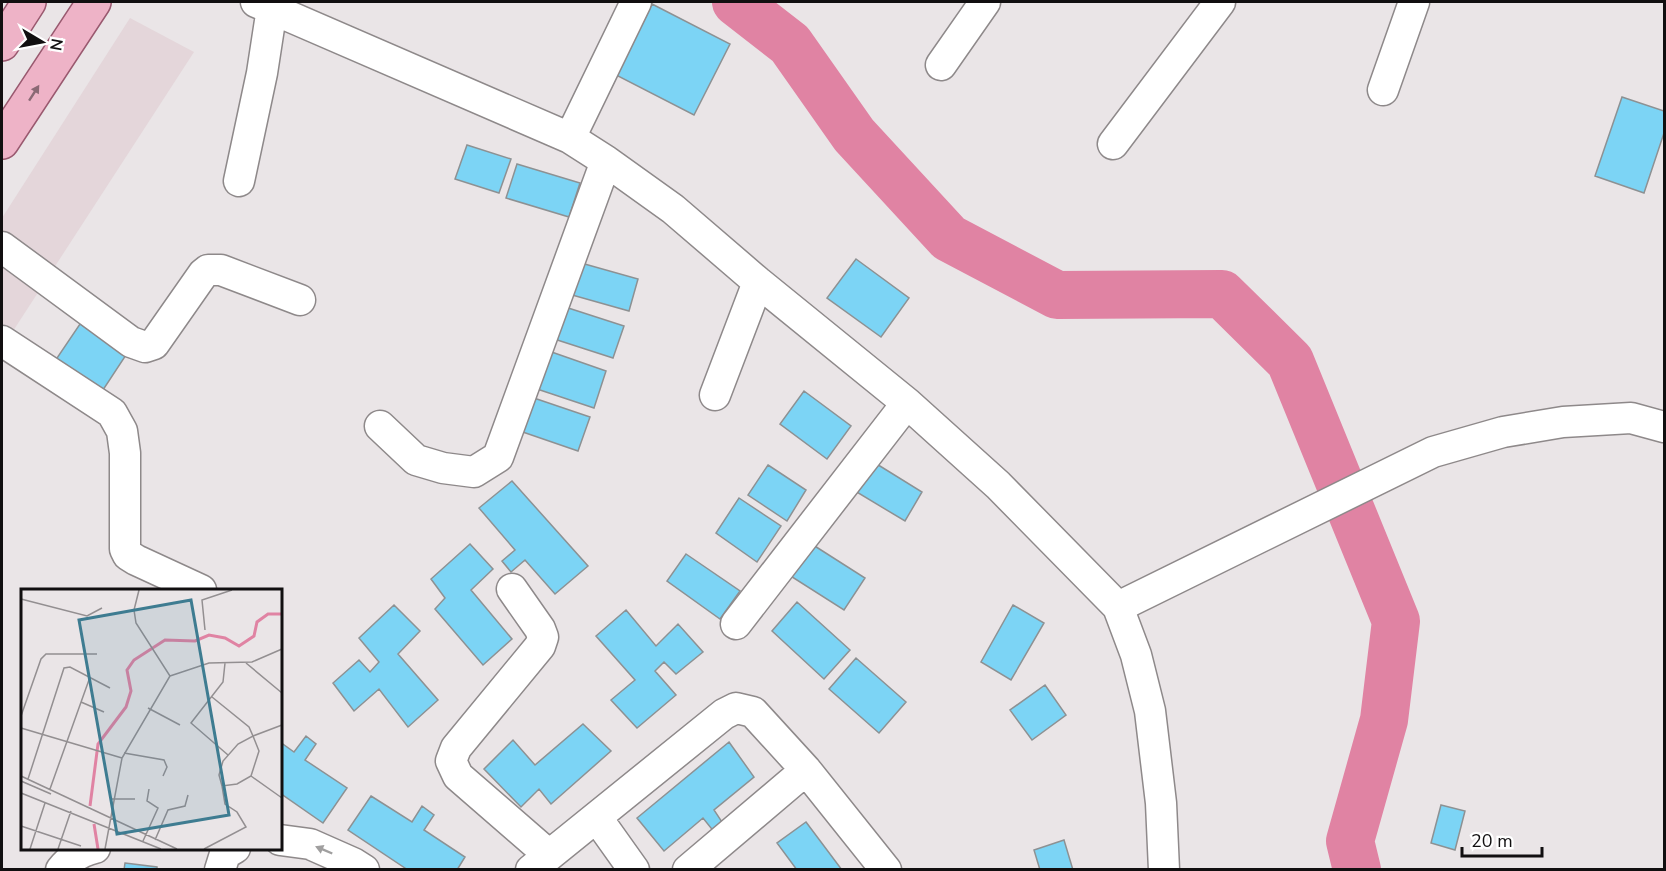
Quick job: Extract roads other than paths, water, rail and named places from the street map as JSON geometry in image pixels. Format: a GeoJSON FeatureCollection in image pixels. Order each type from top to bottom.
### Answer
{"type":"FeatureCollection","features":[{"type":"Feature","properties":{"kind":"main road"},"geometry":{"type":"LineString","coordinates":[[2,44],[29,2]]}},
{"type":"Feature","properties":{"kind":"main road"},"geometry":{"type":"LineString","coordinates":[[2,142],[94,2]]}},
{"type":"Feature","properties":{"kind":"street"},"geometry":{"type":"LineString","coordinates":[[570,138],[636,2]]}},
{"type":"Feature","properties":{"kind":"street"},"geometry":{"type":"LineString","coordinates":[[941,65],[985,2]]}},
{"type":"Feature","properties":{"kind":"street"},"geometry":{"type":"LineString","coordinates":[[1113,144],[1217,2]]}},
{"type":"Feature","properties":{"kind":"street"},"geometry":{"type":"LineString","coordinates":[[1383,90],[1414,2]]}},
{"type":"Feature","properties":{"kind":"street"},"geometry":{"type":"LineString","coordinates":[[239,181],[262,73],[264,5],[570,138],[673,209],[758,282],[908,403],[998,485],[1118,607],[1136,655],[1150,711],[1161,804],[1164,870]]}},
{"type":"Feature","properties":{"kind":"street"},"geometry":{"type":"LineString","coordinates":[[380,426],[416,460],[443,468],[474,472],[498,457],[606,161]]}},
{"type":"Feature","properties":{"kind":"street"},"geometry":{"type":"LineString","coordinates":[[2,247],[130,342],[145,347],[154,344],[202,274],[208,270],[221,270],[300,300]]}},
{"type":"Feature","properties":{"kind":"street"},"geometry":{"type":"LineString","coordinates":[[716,394],[758,282]]}},
{"type":"Feature","properties":{"kind":"street"},"geometry":{"type":"LineString","coordinates":[[2,341],[112,413],[122,431],[125,453],[125,549],[128,555],[136,560],[199,589]]}},
{"type":"Feature","properties":{"kind":"street"},"geometry":{"type":"LineString","coordinates":[[736,624],[908,403]]}},
{"type":"Feature","properties":{"kind":"street"},"geometry":{"type":"LineString","coordinates":[[1118,607],[1433,452],[1503,432],[1563,422],[1631,418],[1665,427]]}},
{"type":"Feature","properties":{"kind":"street"},"geometry":{"type":"LineString","coordinates":[[512,589],[540,629],[543,637],[540,645],[456,748],[451,761],[458,776],[540,862],[724,714],[736,708],[753,712],[806,770],[886,870]]}},
{"type":"Feature","properties":{"kind":"street"},"geometry":{"type":"LineString","coordinates":[[688,870],[806,770]]}},
{"type":"Feature","properties":{"kind":"street"},"geometry":{"type":"LineString","coordinates":[[597,818],[634,870]]}},
{"type":"Feature","properties":{"kind":"street"},"geometry":{"type":"LineString","coordinates":[[282,840],[310,844],[354,863],[364,870]]}},
{"type":"Feature","properties":{"kind":"street"},"geometry":{"type":"LineString","coordinates":[[61,870],[84,851],[90,850]]}},
{"type":"Feature","properties":{"kind":"waterway"},"geometry":{"type":"LineString","coordinates":[[736,2],[790,44],[854,135],[949,238],[1057,295],[1222,294],[1290,361],[1396,621],[1384,720],[1350,841],[1357,870]]}}]}
